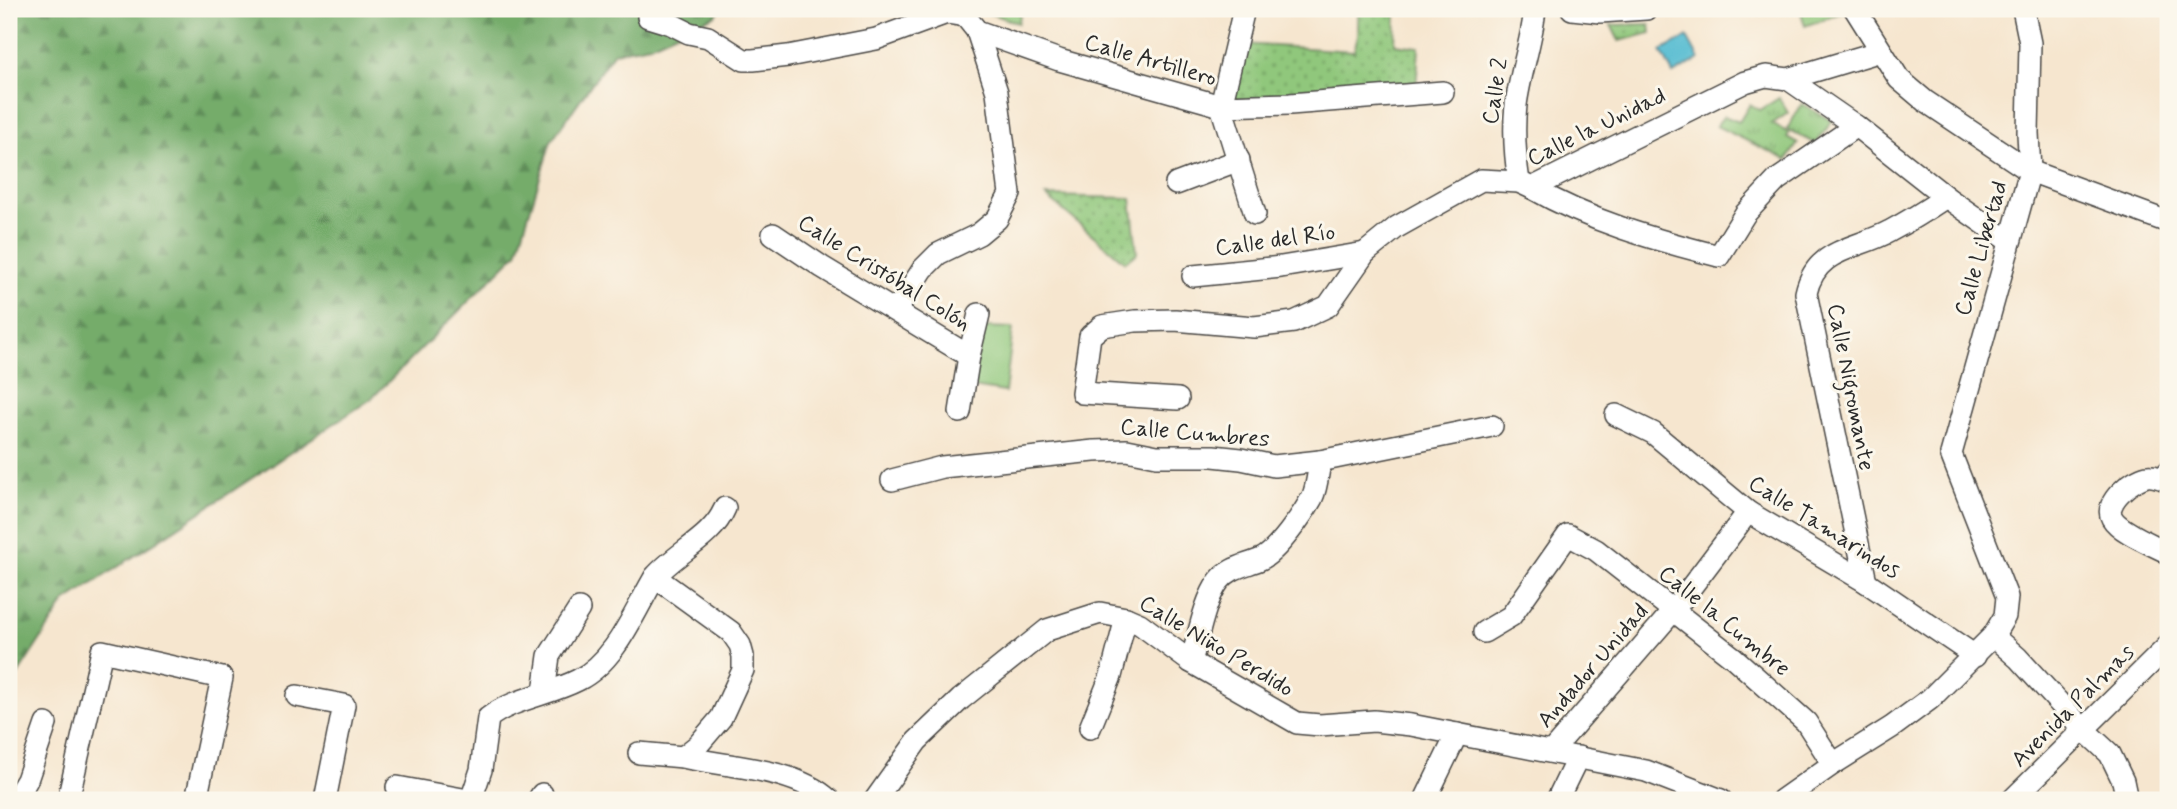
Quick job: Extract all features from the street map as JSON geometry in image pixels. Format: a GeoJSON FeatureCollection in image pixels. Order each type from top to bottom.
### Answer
{"type":"FeatureCollection","features":[{"type":"Feature","properties":{"kind":"street"},"geometry":{"type":"LineString","coordinates":[[1244,9],[1221,106],[1255,214]]}},
{"type":"Feature","properties":{"kind":"street","name":"Calle 2"},"geometry":{"type":"LineString","coordinates":[[1525,185],[1514,139],[1516,103],[1535,9]]}},
{"type":"Feature","properties":{"kind":"street"},"geometry":{"type":"LineString","coordinates":[[1572,9],[1601,12],[1646,9]]}},
{"type":"Feature","properties":{"kind":"street","name":"Calle Libertad"},"geometry":{"type":"LineString","coordinates":[[1855,9],[1899,79],[1924,101],[2029,152],[2009,241],[1951,454],[2007,597],[2005,616],[1993,636]]}},
{"type":"Feature","properties":{"kind":"street"},"geometry":{"type":"LineString","coordinates":[[2023,9],[2030,43],[2029,152],[2168,222]]}},
{"type":"Feature","properties":{"kind":"street"},"geometry":{"type":"LineString","coordinates":[[652,13],[689,33],[708,37],[744,60],[788,57],[876,39],[960,15],[997,92],[1010,194],[997,219],[979,234],[938,254],[923,269],[896,312]]}},
{"type":"Feature","properties":{"kind":"street","name":"Calle Artillero"},"geometry":{"type":"LineString","coordinates":[[960,15],[1059,60],[1221,106],[1290,104],[1443,92]]}},
{"type":"Feature","properties":{"kind":"street","name":"Calle la Unidad"},"geometry":{"type":"LineString","coordinates":[[1178,399],[1082,393],[1090,336],[1095,329],[1135,321],[1175,320],[1254,327],[1294,322],[1328,306],[1365,253],[1397,227],[1481,180],[1525,185],[1745,82],[1766,76],[1788,79],[1881,51]]}},
{"type":"Feature","properties":{"kind":"street"},"geometry":{"type":"LineString","coordinates":[[1788,79],[1856,126],[1946,197],[2009,241]]}},
{"type":"Feature","properties":{"kind":"street"},"geometry":{"type":"LineString","coordinates":[[1525,185],[1560,204],[1612,225],[1719,256],[1745,214],[1777,180],[1856,126]]}},
{"type":"Feature","properties":{"kind":"street"},"geometry":{"type":"LineString","coordinates":[[1176,184],[1239,160]]}},
{"type":"Feature","properties":{"kind":"street","name":"Calle Nigromante"},"geometry":{"type":"LineString","coordinates":[[1866,582],[1806,293],[1810,277],[1823,262],[1840,250],[1888,233],[1946,197]]}},
{"type":"Feature","properties":{"kind":"street","name":"Calle Cristóbal Colón"},"geometry":{"type":"LineString","coordinates":[[773,233],[822,267],[969,356]]}},
{"type":"Feature","properties":{"kind":"street","name":"Calle del Río"},"geometry":{"type":"LineString","coordinates":[[1193,276],[1253,271],[1365,253]]}},
{"type":"Feature","properties":{"kind":"street"},"geometry":{"type":"LineString","coordinates":[[960,412],[979,314]]}},
{"type":"Feature","properties":{"kind":"street","name":"Calle Tamarindos"},"geometry":{"type":"LineString","coordinates":[[1616,415],[1653,433],[1748,512],[1866,582],[1975,656]]}},
{"type":"Feature","properties":{"kind":"street","name":"Calle Cumbres"},"geometry":{"type":"LineString","coordinates":[[892,480],[942,467],[1094,451],[1127,450],[1157,456],[1227,457],[1274,466],[1320,461],[1492,426]]}},
{"type":"Feature","properties":{"kind":"street"},"geometry":{"type":"LineString","coordinates":[[1191,662],[1212,593],[1220,580],[1242,564],[1262,559],[1279,546],[1313,496],[1320,461]]}},
{"type":"Feature","properties":{"kind":"street"},"geometry":{"type":"LineString","coordinates":[[2167,477],[2151,475],[2139,479],[2116,498],[2110,506],[2110,514],[2123,528],[2168,553]]}},
{"type":"Feature","properties":{"kind":"street"},"geometry":{"type":"LineString","coordinates":[[397,787],[470,800],[481,770],[488,718],[503,706],[528,700],[579,679],[610,655],[654,577],[676,556],[714,528],[725,508]]}},
{"type":"Feature","properties":{"kind":"street","name":"Andador Unidad"},"geometry":{"type":"LineString","coordinates":[[1551,752],[1673,611],[1748,512]]}},
{"type":"Feature","properties":{"kind":"street","name":"Calle la Cumbre"},"geometry":{"type":"LineString","coordinates":[[1484,632],[1511,615],[1568,534],[1595,550],[1734,658],[1806,722],[1833,764]]}},
{"type":"Feature","properties":{"kind":"street"},"geometry":{"type":"LineString","coordinates":[[654,577],[731,632],[740,645],[743,670],[721,718],[683,757]]}},
{"type":"Feature","properties":{"kind":"street"},"geometry":{"type":"LineString","coordinates":[[544,692],[549,656],[579,609]]}},
{"type":"Feature","properties":{"kind":"street","name":"Calle Niño Perdido"},"geometry":{"type":"LineString","coordinates":[[875,800],[917,741],[961,699],[1047,630],[1100,613],[1140,624],[1191,662],[1297,723],[1320,725],[1374,721],[1411,725],[1646,771],[1721,800]]}},
{"type":"Feature","properties":{"kind":"street"},"geometry":{"type":"LineString","coordinates":[[1090,728],[1111,676],[1126,618]]}},
{"type":"Feature","properties":{"kind":"street"},"geometry":{"type":"LineString","coordinates":[[1782,800],[1930,699],[1993,636],[2018,658],[2084,730],[2110,754],[2123,781],[2127,800]]}},
{"type":"Feature","properties":{"kind":"street","name":"Avenida Palmas"},"geometry":{"type":"LineString","coordinates":[[2012,800],[2168,646]]}},
{"type":"Feature","properties":{"kind":"street"},"geometry":{"type":"LineString","coordinates":[[68,800],[103,651],[222,678],[196,800]]}},
{"type":"Feature","properties":{"kind":"street"},"geometry":{"type":"LineString","coordinates":[[297,696],[344,705],[325,800]]}},
{"type":"Feature","properties":{"kind":"street"},"geometry":{"type":"LineString","coordinates":[[15,800],[27,780],[46,724]]}},
{"type":"Feature","properties":{"kind":"street"},"geometry":{"type":"LineString","coordinates":[[1425,800],[1457,734]]}},
{"type":"Feature","properties":{"kind":"street"},"geometry":{"type":"LineString","coordinates":[[639,753],[683,757],[781,775],[818,790],[829,800]]}},
{"type":"Feature","properties":{"kind":"street"},"geometry":{"type":"LineString","coordinates":[[1557,800],[1578,757]]}},
{"type":"Feature","properties":{"kind":"green space"},"geometry":{"type":"Polygon","coordinates":[[[9,9],[720,9],[716,15],[650,45],[614,52],[551,141],[517,253],[371,399],[65,602],[9,688],[9,9]]]}},
{"type":"Feature","properties":{"kind":"green space"},"geometry":{"type":"Polygon","coordinates":[[[977,9],[1022,9],[1018,23],[977,9]]]}},
{"type":"Feature","properties":{"kind":"green space"},"geometry":{"type":"Polygon","coordinates":[[[1358,9],[1396,9],[1395,44],[1419,47],[1416,89],[1228,100],[1243,44],[1354,51],[1358,35],[1358,9]]]}},
{"type":"Feature","properties":{"kind":"green space"},"geometry":{"type":"Polygon","coordinates":[[[1800,9],[1848,9],[1849,10],[1805,26],[1800,9]]]}},
{"type":"Feature","properties":{"kind":"green space"},"geometry":{"type":"Polygon","coordinates":[[[1650,24],[1651,33],[1619,41],[1611,25],[1650,24]]]}},
{"type":"Feature","properties":{"kind":"green space"},"geometry":{"type":"Polygon","coordinates":[[[1779,98],[1788,113],[1772,124],[1789,133],[1787,137],[1798,143],[1787,160],[1716,126],[1724,116],[1739,122],[1750,104],[1760,110],[1779,98]]]}},
{"type":"Feature","properties":{"kind":"green space"},"geometry":{"type":"Polygon","coordinates":[[[1802,104],[1832,121],[1816,144],[1787,129],[1802,104]]]}},
{"type":"Feature","properties":{"kind":"green space"},"geometry":{"type":"Polygon","coordinates":[[[1046,196],[1131,198],[1137,253],[1125,262],[1046,196]]]}},
{"type":"Feature","properties":{"kind":"green space"},"geometry":{"type":"Polygon","coordinates":[[[982,327],[1013,328],[1005,392],[972,387],[982,327]]]}},
{"type":"Feature","properties":{"kind":"water"},"geometry":{"type":"Polygon","coordinates":[[[1687,37],[1699,59],[1673,74],[1661,51],[1687,37]]]}}]}
